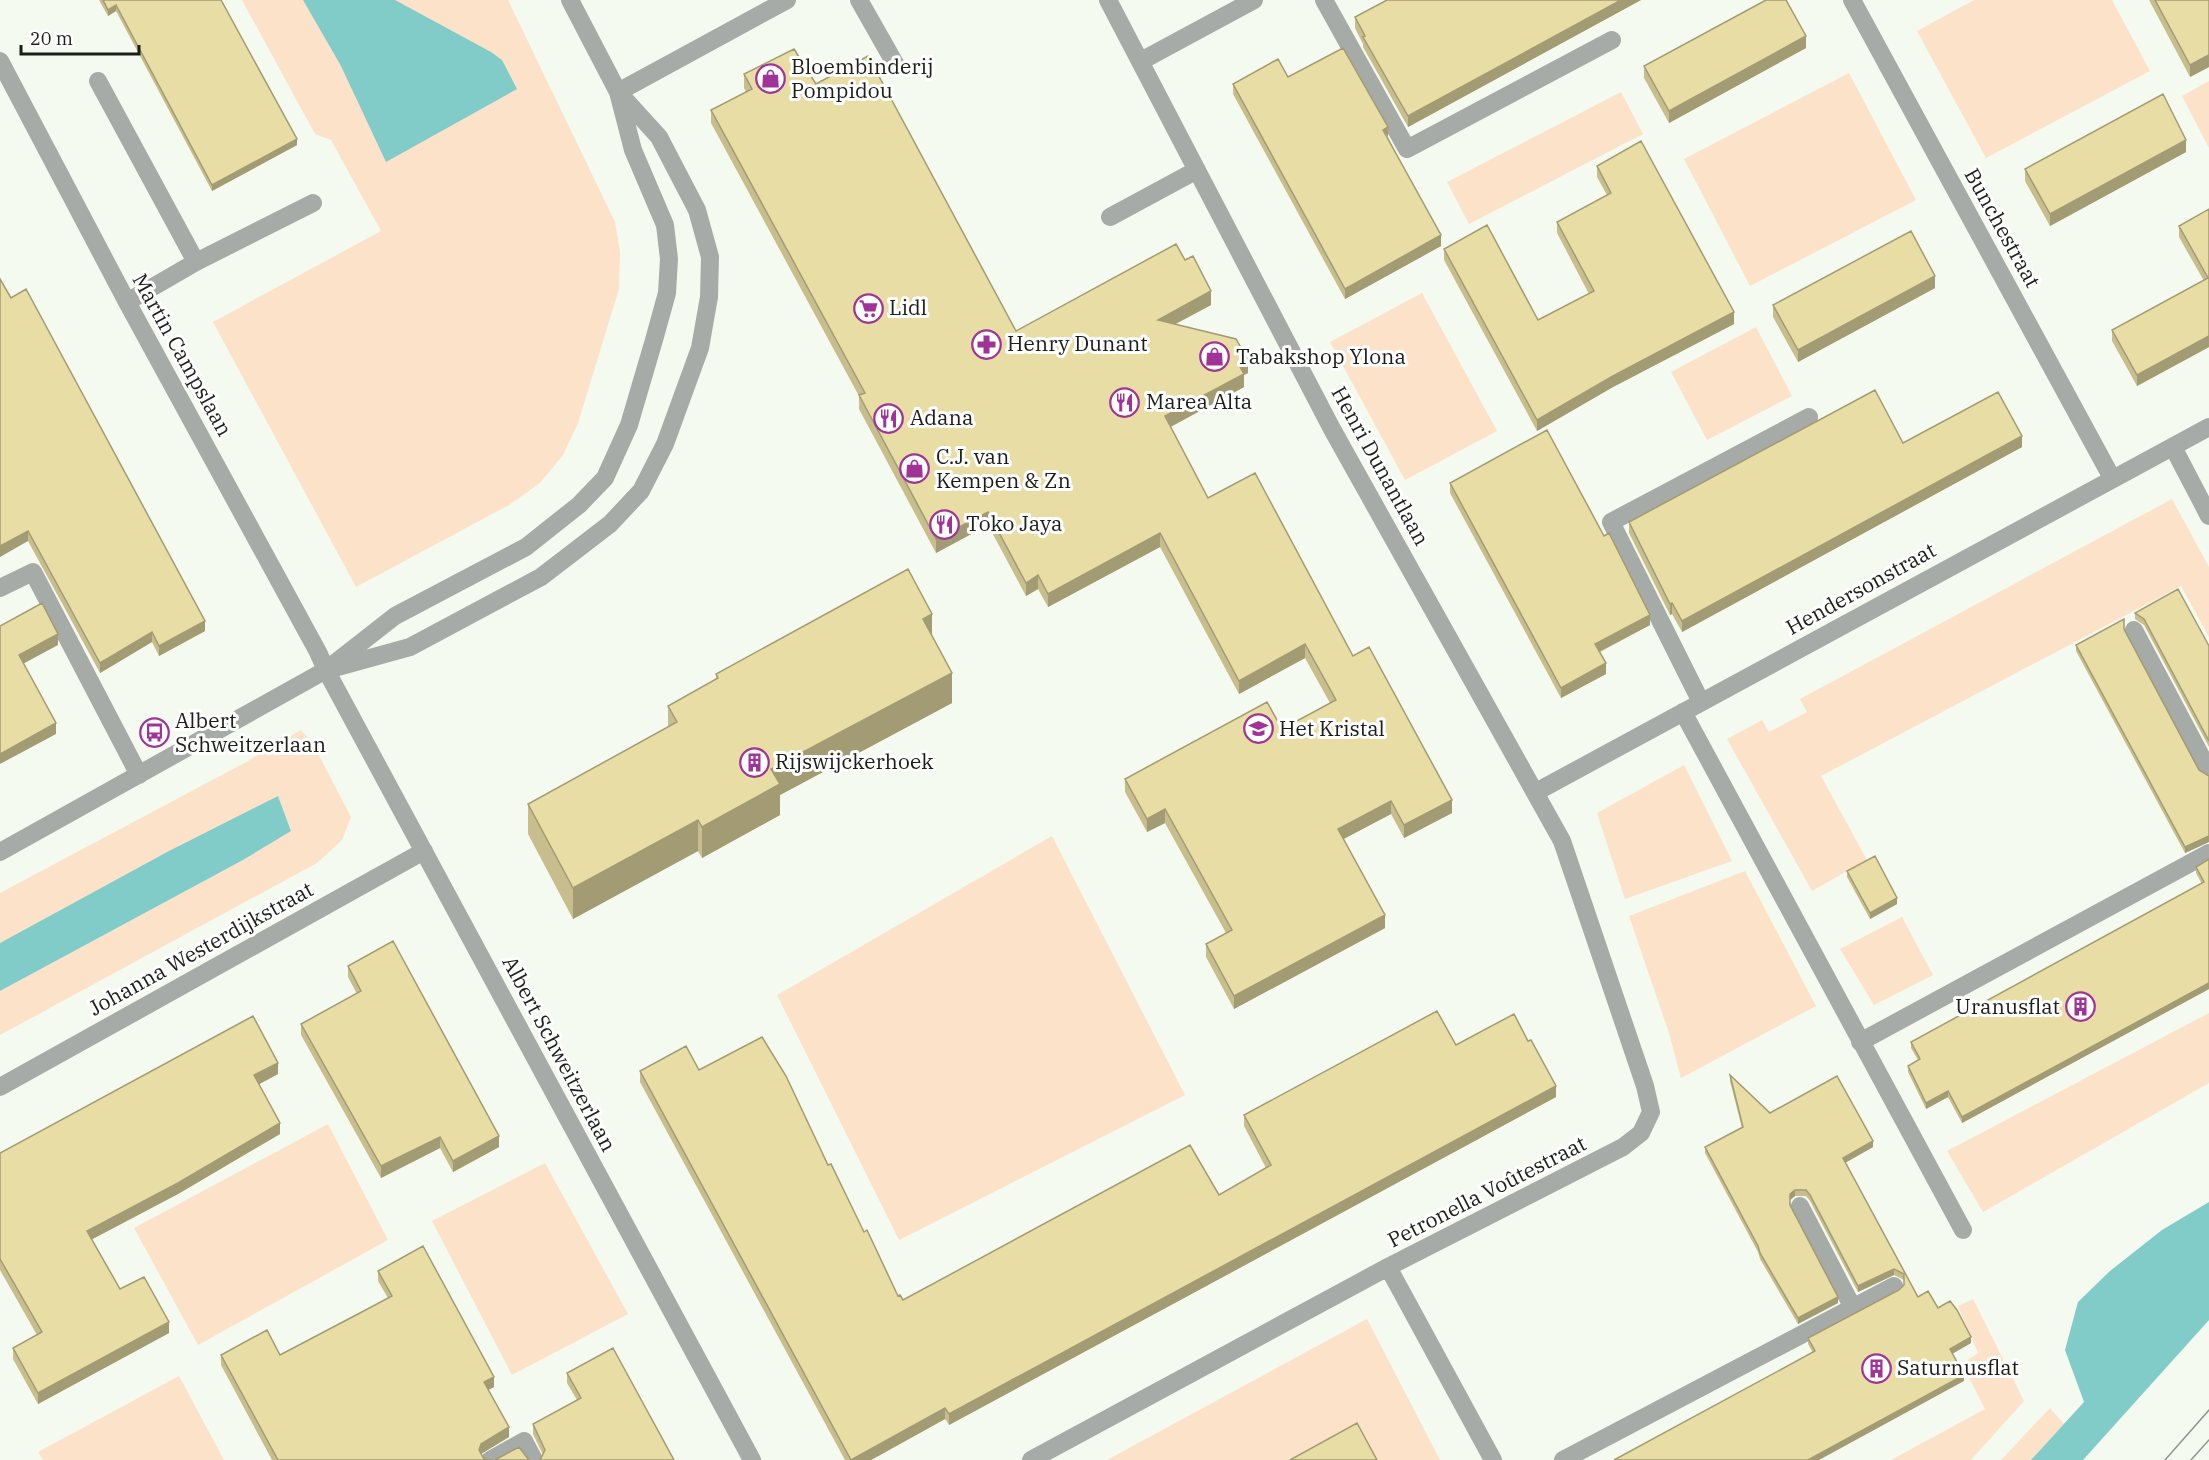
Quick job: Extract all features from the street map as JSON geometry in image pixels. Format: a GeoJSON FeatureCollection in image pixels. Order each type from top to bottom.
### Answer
{"type":"FeatureCollection","features":[{"type":"Feature","properties":{"kind":"street"},"geometry":{"type":"LineString","coordinates":[[0,852],[326,670],[395,616],[526,546],[579,505],[605,478],[629,425],[668,294],[669,259],[665,225],[633,150],[618,92],[570,0]]}},
{"type":"Feature","properties":{"kind":"street"},"geometry":{"type":"LineString","coordinates":[[618,92],[787,0]]}},
{"type":"Feature","properties":{"kind":"street"},"geometry":{"type":"LineString","coordinates":[[859,0],[897,68]]}},
{"type":"Feature","properties":{"kind":"street","name":"Henri Dunantlaan"},"geometry":{"type":"LineString","coordinates":[[1108,0],[1332,429],[1536,792]]}},
{"type":"Feature","properties":{"kind":"street"},"geometry":{"type":"LineString","coordinates":[[1141,61],[1254,0]]}},
{"type":"Feature","properties":{"kind":"street"},"geometry":{"type":"LineString","coordinates":[[1324,0],[1407,148],[1612,40]]}},
{"type":"Feature","properties":{"kind":"street","name":"Bunchestraat"},"geometry":{"type":"LineString","coordinates":[[1852,0],[2112,478]]}},
{"type":"Feature","properties":{"kind":"street","name":"Martin Campslaan"},"geometry":{"type":"LineString","coordinates":[[0,61],[6,86],[127,302],[326,670]]}},
{"type":"Feature","properties":{"kind":"street"},"geometry":{"type":"LineString","coordinates":[[98,81],[196,262]]}},
{"type":"Feature","properties":{"kind":"street"},"geometry":{"type":"LineString","coordinates":[[326,670],[410,647],[541,577],[610,524],[641,491],[656,463],[700,348],[709,297],[710,257],[697,210],[659,137],[618,92]]}},
{"type":"Feature","properties":{"kind":"street"},"geometry":{"type":"LineString","coordinates":[[1110,217],[1197,170]]}},
{"type":"Feature","properties":{"kind":"street"},"geometry":{"type":"LineString","coordinates":[[127,302],[196,262],[313,202]]}},
{"type":"Feature","properties":{"kind":"street"},"geometry":{"type":"LineString","coordinates":[[1701,702],[1611,522],[1809,417]]}},
{"type":"Feature","properties":{"kind":"street","name":"Hendersonstraat"},"geometry":{"type":"LineString","coordinates":[[1536,792],[2209,427]]}},
{"type":"Feature","properties":{"kind":"street"},"geometry":{"type":"LineString","coordinates":[[2173,447],[2209,516]]}},
{"type":"Feature","properties":{"kind":"street"},"geometry":{"type":"LineString","coordinates":[[0,588],[33,572],[140,774]]}},
{"type":"Feature","properties":{"kind":"street"},"geometry":{"type":"LineString","coordinates":[[2134,630],[2209,771]]}},
{"type":"Feature","properties":{"kind":"street","name":"Albert Schweitzerlaan"},"geometry":{"type":"LineString","coordinates":[[326,670],[752,1460]]}},
{"type":"Feature","properties":{"kind":"street"},"geometry":{"type":"LineString","coordinates":[[1683,712],[1963,1230]]}},
{"type":"Feature","properties":{"kind":"street","name":"Petronella Voûtestraat"},"geometry":{"type":"LineString","coordinates":[[1031,1460],[1388,1267],[1623,1148],[1641,1133],[1651,1112],[1645,1086],[1562,841],[1536,792]]}},
{"type":"Feature","properties":{"kind":"street","name":"Johanna Westerdijkstraat"},"geometry":{"type":"LineString","coordinates":[[0,1087],[424,851]]}},
{"type":"Feature","properties":{"kind":"street"},"geometry":{"type":"LineString","coordinates":[[1860,1042],[2209,853]]}},
{"type":"Feature","properties":{"kind":"street"},"geometry":{"type":"LineString","coordinates":[[1800,1206],[1853,1308]]}},
{"type":"Feature","properties":{"kind":"street"},"geometry":{"type":"LineString","coordinates":[[1388,1267],[1493,1460]]}},
{"type":"Feature","properties":{"kind":"street"},"geometry":{"type":"LineString","coordinates":[[1563,1460],[1894,1287]]}},
{"type":"Feature","properties":{"kind":"street"},"geometry":{"type":"LineString","coordinates":[[490,1460],[524,1441],[534,1460]]}},
{"type":"Feature","properties":{"kind":"shaded area"},"geometry":{"type":"Polygon","coordinates":[[[242,0],[508,0],[615,222],[620,252],[619,289],[578,423],[563,455],[540,483],[509,505],[356,587],[213,322],[381,231],[331,140],[315,134],[242,0]]]}},
{"type":"Feature","properties":{"kind":"shaded area"},"geometry":{"type":"Polygon","coordinates":[[[1974,0],[2112,0],[2150,71],[1986,158],[1917,31],[1974,0]]]}},
{"type":"Feature","properties":{"kind":"shaded area"},"geometry":{"type":"Polygon","coordinates":[[[1849,73],[1916,200],[1750,286],[1684,159],[1849,73]]]}},
{"type":"Feature","properties":{"kind":"shaded area"},"geometry":{"type":"Polygon","coordinates":[[[2209,81],[2209,148],[2182,96],[2209,81]]]}},
{"type":"Feature","properties":{"kind":"shaded area"},"geometry":{"type":"Polygon","coordinates":[[[1621,92],[1643,134],[1469,224],[1447,182],[1621,92]]]}},
{"type":"Feature","properties":{"kind":"shaded area"},"geometry":{"type":"Polygon","coordinates":[[[1422,293],[1497,431],[1405,480],[1330,342],[1422,293]]]}},
{"type":"Feature","properties":{"kind":"shaded area"},"geometry":{"type":"Polygon","coordinates":[[[1756,327],[1792,396],[1707,440],[1671,372],[1756,327]]]}},
{"type":"Feature","properties":{"kind":"shaded area"},"geometry":{"type":"Polygon","coordinates":[[[2172,499],[2209,567],[2209,637],[2181,586],[1821,776],[1867,860],[1812,891],[1727,739],[1762,720],[1769,732],[1807,712],[1800,699],[2172,499]]]}},
{"type":"Feature","properties":{"kind":"shaded area"},"geometry":{"type":"Polygon","coordinates":[[[301,730],[313,744],[351,817],[342,840],[317,863],[0,1035],[0,991],[243,860],[291,830],[278,796],[167,852],[0,943],[0,893],[248,761],[301,730]]]}},
{"type":"Feature","properties":{"kind":"shaded area"},"geometry":{"type":"Polygon","coordinates":[[[1684,765],[1732,861],[1625,899],[1597,813],[1684,765]]]}},
{"type":"Feature","properties":{"kind":"shaded area"},"geometry":{"type":"Polygon","coordinates":[[[1052,836],[1185,1095],[899,1240],[777,995],[1052,836]]]}},
{"type":"Feature","properties":{"kind":"shaded area"},"geometry":{"type":"Polygon","coordinates":[[[1745,871],[1816,1006],[1681,1078],[1669,1033],[1629,916],[1745,871]]]}},
{"type":"Feature","properties":{"kind":"shaded area"},"geometry":{"type":"Polygon","coordinates":[[[1902,917],[1933,975],[1874,1005],[1840,949],[1902,917]]]}},
{"type":"Feature","properties":{"kind":"shaded area"},"geometry":{"type":"Polygon","coordinates":[[[2209,1013],[2209,1083],[1983,1212],[1947,1151],[2209,1013]]]}},
{"type":"Feature","properties":{"kind":"shaded area"},"geometry":{"type":"Polygon","coordinates":[[[328,1124],[388,1240],[198,1345],[134,1228],[328,1124]]]}},
{"type":"Feature","properties":{"kind":"shaded area"},"geometry":{"type":"Polygon","coordinates":[[[545,1163],[628,1314],[512,1375],[432,1221],[545,1163]]]}},
{"type":"Feature","properties":{"kind":"shaded area"},"geometry":{"type":"Polygon","coordinates":[[[1973,1299],[2024,1401],[1971,1460],[1891,1460],[1985,1409],[1962,1364],[1978,1353],[1958,1306],[1973,1299]]]}},
{"type":"Feature","properties":{"kind":"shaded area"},"geometry":{"type":"Polygon","coordinates":[[[1367,1319],[1440,1460],[1377,1460],[1356,1423],[1288,1460],[1107,1460],[1367,1319]]]}},
{"type":"Feature","properties":{"kind":"shaded area"},"geometry":{"type":"Polygon","coordinates":[[[179,1376],[224,1460],[43,1460],[38,1452],[179,1376]]]}},
{"type":"Feature","properties":{"kind":"shaded area"},"geometry":{"type":"Polygon","coordinates":[[[2050,1408],[2064,1424],[2031,1460],[2001,1460],[2050,1408]]]}},
{"type":"Feature","properties":{"kind":"water"},"geometry":{"type":"Polygon","coordinates":[[[303,0],[395,0],[502,60],[517,89],[386,162],[341,66],[303,0]]]}},
{"type":"Feature","properties":{"kind":"water"},"geometry":{"type":"Polygon","coordinates":[[[278,796],[291,831],[243,860],[0,991],[0,943],[167,852],[278,796]]]}},
{"type":"Feature","properties":{"kind":"water"},"geometry":{"type":"Polygon","coordinates":[[[2209,1202],[2209,1320],[2083,1460],[2031,1460],[2084,1402],[2065,1350],[2078,1302],[2110,1271],[2162,1230],[2209,1202]]]}},
{"type":"Feature","properties":{"kind":"building"},"geometry":{"type":"Polygon","coordinates":[[[103,0],[221,0],[297,139],[212,185],[116,5],[108,10],[103,0]]]}},
{"type":"Feature","properties":{"kind":"building"},"geometry":{"type":"Polygon","coordinates":[[[1387,0],[1621,0],[1408,116],[1363,37],[1365,36],[1355,17],[1387,0]]]}},
{"type":"Feature","properties":{"kind":"building"},"geometry":{"type":"Polygon","coordinates":[[[1766,0],[1786,0],[1806,36],[1669,111],[1644,66],[1766,0]]]}},
{"type":"Feature","properties":{"kind":"building"},"geometry":{"type":"Polygon","coordinates":[[[2155,0],[2209,0],[2209,55],[2190,65],[2155,0]]]}},
{"type":"Feature","properties":{"kind":"building"},"geometry":{"type":"Polygon","coordinates":[[[1343,48],[1388,127],[1383,130],[1441,235],[1345,289],[1233,84],[1278,59],[1288,77],[1343,48]]]}},
{"type":"Feature","properties":{"kind":"building"},"geometry":{"type":"Polygon","coordinates":[[[794,49],[816,84],[868,56],[1016,331],[1176,244],[1185,260],[1193,256],[1211,291],[1158,320],[1236,339],[1248,360],[1239,365],[1244,374],[1165,416],[1208,498],[1255,473],[1353,656],[1369,647],[1452,800],[1404,825],[1391,801],[1338,829],[1385,915],[1234,996],[1206,944],[1232,930],[1165,809],[1147,819],[1125,779],[1267,702],[1282,729],[1336,700],[1305,644],[1239,681],[1160,533],[1048,594],[1038,575],[1026,583],[988,512],[936,539],[859,395],[865,393],[711,110],[752,89],[744,74],[794,49]]]}},
{"type":"Feature","properties":{"kind":"building"},"geometry":{"type":"Polygon","coordinates":[[[2163,94],[2186,140],[2050,214],[2025,169],[2163,94]]]}},
{"type":"Feature","properties":{"kind":"building"},"geometry":{"type":"Polygon","coordinates":[[[1641,141],[1734,312],[1613,376],[1537,420],[1444,249],[1487,225],[1538,320],[1594,291],[1557,222],[1611,193],[1597,166],[1641,141]]]}},
{"type":"Feature","properties":{"kind":"building"},"geometry":{"type":"Polygon","coordinates":[[[2209,209],[2209,336],[2137,375],[2112,330],[2208,278],[2179,226],[2209,209]]]}},
{"type":"Feature","properties":{"kind":"building"},"geometry":{"type":"Polygon","coordinates":[[[1911,231],[1935,276],[1798,350],[1773,305],[1911,231]]]}},
{"type":"Feature","properties":{"kind":"building"},"geometry":{"type":"Polygon","coordinates":[[[0,279],[11,298],[26,289],[205,621],[159,646],[152,632],[100,663],[28,531],[0,546],[0,279]]]}},
{"type":"Feature","properties":{"kind":"building"},"geometry":{"type":"Polygon","coordinates":[[[1875,390],[1903,443],[1998,392],[2022,436],[1682,621],[1672,603],[1670,604],[1629,522],[1875,390]]]}},
{"type":"Feature","properties":{"kind":"building"},"geometry":{"type":"Polygon","coordinates":[[[1547,430],[1604,536],[1609,533],[1650,615],[1595,644],[1606,663],[1561,688],[1450,483],[1547,430]]]}},
{"type":"Feature","properties":{"kind":"building","name":"Rijswijckerhoek"},"geometry":{"type":"Polygon","coordinates":[[[908,569],[932,614],[923,619],[952,673],[771,769],[780,784],[702,827],[698,820],[573,888],[528,804],[677,722],[668,706],[718,678],[716,674],[908,569]]]}},
{"type":"Feature","properties":{"kind":"building"},"geometry":{"type":"Polygon","coordinates":[[[2178,589],[2209,646],[2209,741],[2144,619],[2135,613],[2178,589]]]}},
{"type":"Feature","properties":{"kind":"building"},"geometry":{"type":"Polygon","coordinates":[[[42,603],[58,634],[19,655],[56,723],[0,754],[0,626],[42,603]]]}},
{"type":"Feature","properties":{"kind":"building"},"geometry":{"type":"Polygon","coordinates":[[[2124,619],[2124,629],[2199,770],[2209,776],[2209,836],[2185,847],[2076,645],[2124,619]]]}},
{"type":"Feature","properties":{"kind":"building"},"geometry":{"type":"Polygon","coordinates":[[[1875,856],[1897,898],[1870,913],[1847,871],[1875,856]]]}},
{"type":"Feature","properties":{"kind":"building","name":"Uranusflat"},"geometry":{"type":"Polygon","coordinates":[[[2209,859],[2209,983],[1962,1117],[1948,1091],[1926,1103],[1908,1066],[1920,1059],[1911,1042],[2204,882],[2196,867],[2209,859]]]}},
{"type":"Feature","properties":{"kind":"building"},"geometry":{"type":"Polygon","coordinates":[[[393,941],[499,1136],[453,1161],[440,1137],[381,1166],[301,1024],[361,991],[348,966],[393,941]]]}},
{"type":"Feature","properties":{"kind":"building"},"geometry":{"type":"Polygon","coordinates":[[[1437,1011],[1456,1045],[1514,1014],[1556,1086],[949,1414],[945,1408],[851,1460],[640,1071],[686,1046],[699,1070],[762,1037],[786,1076],[828,1165],[831,1164],[864,1232],[867,1230],[898,1296],[900,1295],[903,1300],[1190,1145],[1219,1195],[1271,1165],[1244,1115],[1437,1011]]]}},
{"type":"Feature","properties":{"kind":"building"},"geometry":{"type":"Polygon","coordinates":[[[253,1016],[278,1063],[254,1075],[280,1123],[178,1183],[87,1231],[120,1289],[144,1277],[169,1322],[38,1393],[13,1348],[42,1332],[0,1259],[0,1153],[253,1016]]]}},
{"type":"Feature","properties":{"kind":"building"},"geometry":{"type":"Polygon","coordinates":[[[1730,1075],[1770,1113],[1837,1076],[1873,1141],[1843,1158],[1918,1297],[1928,1291],[1938,1308],[1950,1301],[1957,1310],[1971,1337],[1950,1349],[1964,1375],[1808,1460],[1614,1460],[1815,1351],[1808,1338],[1899,1290],[1904,1285],[1904,1274],[1894,1269],[1858,1286],[1810,1195],[1806,1190],[1795,1190],[1790,1194],[1790,1205],[1838,1297],[1798,1318],[1760,1253],[1705,1147],[1743,1127],[1730,1075]]]}},
{"type":"Feature","properties":{"kind":"building"},"geometry":{"type":"Polygon","coordinates":[[[423,1246],[494,1377],[484,1382],[509,1427],[481,1444],[479,1450],[484,1459],[493,1460],[278,1460],[221,1355],[267,1330],[280,1355],[392,1296],[378,1271],[423,1246]]]}},
{"type":"Feature","properties":{"kind":"building"},"geometry":{"type":"Polygon","coordinates":[[[613,1348],[674,1460],[540,1460],[545,1450],[533,1424],[581,1398],[567,1373],[613,1348]]]}},
{"type":"Feature","properties":{"kind":"building"},"geometry":{"type":"Polygon","coordinates":[[[1357,1423],[1377,1460],[1290,1460],[1357,1423]]]}},
{"type":"Feature","properties":{"kind":"building"},"geometry":{"type":"Polygon","coordinates":[[[519,1447],[530,1460],[495,1460],[519,1447]]]}},
{"type":"Feature","properties":{"kind":"tram line"},"geometry":{"type":"LineString","coordinates":[[2165,1460],[2209,1410]]}},
{"type":"Feature","properties":{"kind":"tram line"},"geometry":{"type":"LineString","coordinates":[[2191,1460],[2209,1440]]}},
{"type":"Feature","properties":{"kind":"place","name":"Bloembinderij Pompidou"},"geometry":{"type":"Point","coordinates":[770,79]}},
{"type":"Feature","properties":{"kind":"place","name":"Lidl"},"geometry":{"type":"Point","coordinates":[868,308]}},
{"type":"Feature","properties":{"kind":"place","name":"Henry Dunant"},"geometry":{"type":"Point","coordinates":[986,344]}},
{"type":"Feature","properties":{"kind":"place","name":"Tabakshop Ylona"},"geometry":{"type":"Point","coordinates":[1215,357]}},
{"type":"Feature","properties":{"kind":"place","name":"Marea Alta"},"geometry":{"type":"Point","coordinates":[1125,402]}},
{"type":"Feature","properties":{"kind":"place","name":"Adana"},"geometry":{"type":"Point","coordinates":[889,418]}},
{"type":"Feature","properties":{"kind":"place","name":"C.J. van Kempen & Zn"},"geometry":{"type":"Point","coordinates":[915,469]}},
{"type":"Feature","properties":{"kind":"place","name":"Toko Jaya"},"geometry":{"type":"Point","coordinates":[945,524]}},
{"type":"Feature","properties":{"kind":"place","name":"Het Kristal"},"geometry":{"type":"Point","coordinates":[1258,729]}},
{"type":"Feature","properties":{"kind":"place","name":"Albert Schweitzerlaan"},"geometry":{"type":"Point","coordinates":[154,733]}},
{"type":"Feature","properties":{"kind":"place","name":"Rijswijckerhoek"},"geometry":{"type":"Point","coordinates":[754,762]}},
{"type":"Feature","properties":{"kind":"place","name":"Uranusflat"},"geometry":{"type":"Point","coordinates":[2081,1007]}},
{"type":"Feature","properties":{"kind":"place","name":"Saturnusflat"},"geometry":{"type":"Point","coordinates":[1876,1368]}}]}
